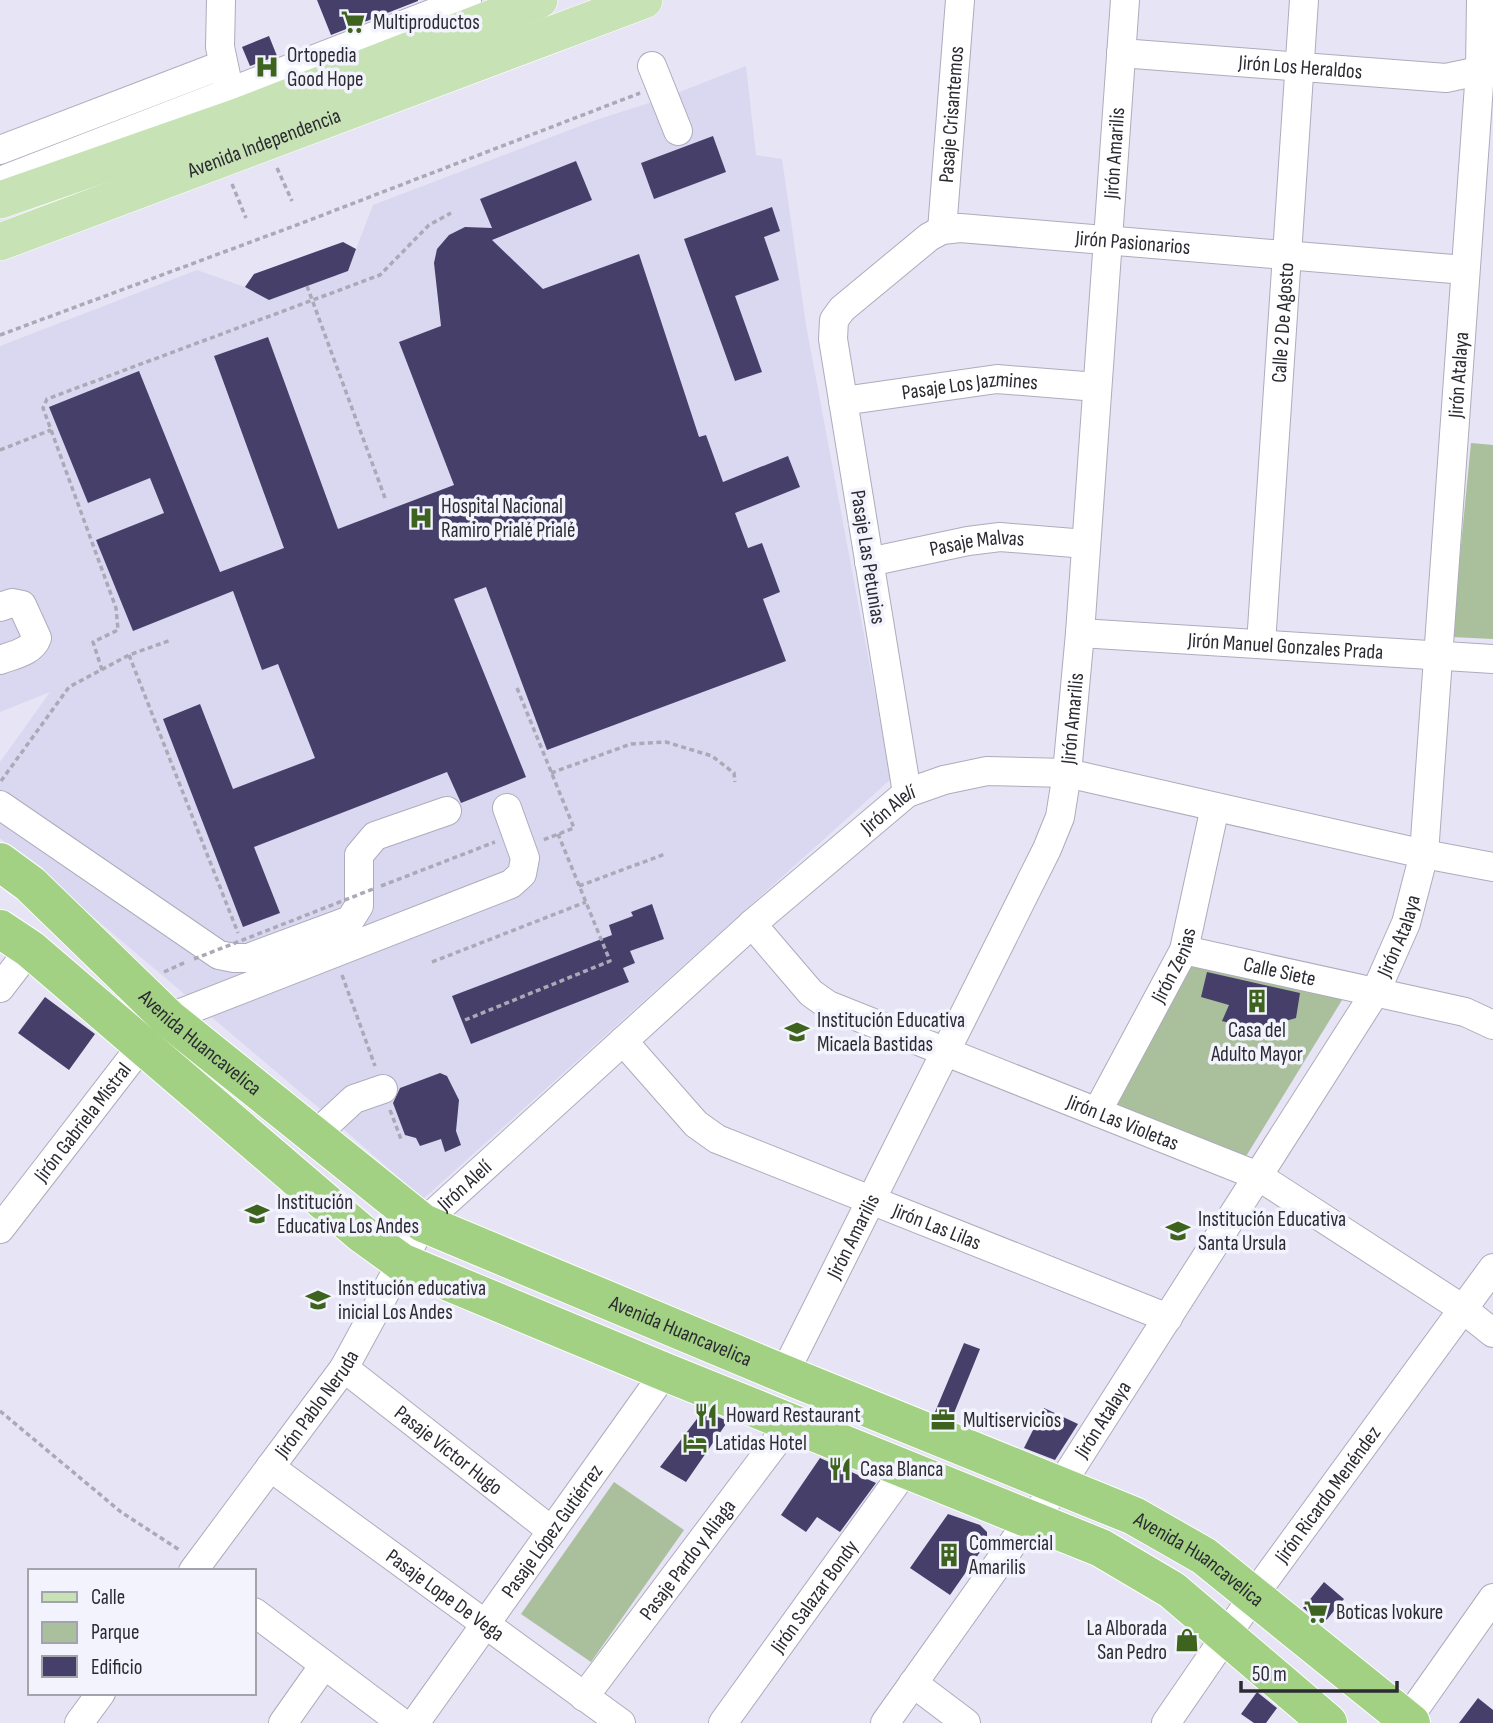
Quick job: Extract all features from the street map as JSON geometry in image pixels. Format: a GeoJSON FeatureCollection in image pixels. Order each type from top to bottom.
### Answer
{"type":"FeatureCollection","features":[{"type":"Feature","properties":{"kind":"highway","name":"Avenida Huancavelica"},"geometry":{"type":"LineString","coordinates":[[0,862],[30,884],[168,1018],[423,1223],[1134,1516],[1204,1556],[1409,1721]]}},
{"type":"Feature","properties":{"kind":"highway","name":"Avenida Huancavelica"},"geometry":{"type":"LineString","coordinates":[[15,939],[361,1233],[401,1262],[1101,1548],[1172,1590],[1328,1723]]}},
{"type":"Feature","properties":{"kind":"highway"},"geometry":{"type":"LineString","coordinates":[[267,1151],[304,1128]]}},
{"type":"Feature","properties":{"kind":"main road","name":"Avenida Independencia"},"geometry":{"type":"LineString","coordinates":[[0,242],[243,117],[469,6],[539,0]]}},
{"type":"Feature","properties":{"kind":"main road","name":"Avenida Independencia"},"geometry":{"type":"LineString","coordinates":[[0,200],[243,117],[489,58],[644,0]]}},
{"type":"Feature","properties":{"kind":"street"},"geometry":{"type":"LineString","coordinates":[[0,150],[243,117],[220,47],[221,0]]}},
{"type":"Feature","properties":{"kind":"street","name":"Pasaje Crisantemos"},"geometry":{"type":"LineString","coordinates":[[942,230],[960,0]]}},
{"type":"Feature","properties":{"kind":"street","name":"Jirón Amarilis"},"geometry":{"type":"LineString","coordinates":[[784,1374],[1047,849],[1060,817],[1067,773],[1080,633],[1125,0]]}},
{"type":"Feature","properties":{"kind":"street","name":"Calle 2 De Agosto"},"geometry":{"type":"LineString","coordinates":[[1261,644],[1304,0]]}},
{"type":"Feature","properties":{"kind":"street","name":"Jirón Atalaya"},"geometry":{"type":"LineString","coordinates":[[885,1723],[1030,1519],[1060,1486],[1376,991],[1406,923],[1423,854],[1465,270],[1486,70],[1481,0]]}},
{"type":"Feature","properties":{"kind":"street"},"geometry":{"type":"LineString","coordinates":[[469,6],[489,58]]}},
{"type":"Feature","properties":{"kind":"street","name":"Jirón Los Heraldos"},"geometry":{"type":"LineString","coordinates":[[1121,53],[1446,78],[1486,70]]}},
{"type":"Feature","properties":{"kind":"street"},"geometry":{"type":"LineString","coordinates":[[655,74],[678,131]]}},
{"type":"Feature","properties":{"kind":"street","name":"Avenida Independencia"},"geometry":{"type":"LineString","coordinates":[[0,181],[243,117]]}},
{"type":"Feature","properties":{"kind":"street","name":"Jirón Pasionarios"},"geometry":{"type":"LineString","coordinates":[[942,230],[960,228],[1465,270]]}},
{"type":"Feature","properties":{"kind":"street","name":"Pasaje Las Petunias"},"geometry":{"type":"LineString","coordinates":[[907,793],[833,339],[834,320],[842,309],[929,237],[942,230]]}},
{"type":"Feature","properties":{"kind":"street","name":"Pasaje Los Jazmines"},"geometry":{"type":"LineString","coordinates":[[843,401],[997,379],[1097,387]]}},
{"type":"Feature","properties":{"kind":"street","name":"Pasaje Malvas"},"geometry":{"type":"LineString","coordinates":[[869,562],[1000,537],[1086,544]]}},
{"type":"Feature","properties":{"kind":"street"},"geometry":{"type":"LineString","coordinates":[[0,607],[12,603],[22,605],[37,638],[30,648],[0,660]]}},
{"type":"Feature","properties":{"kind":"street","name":"Jirón Manuel Gonzales Prada"},"geometry":{"type":"LineString","coordinates":[[1080,633],[1493,659]]}},
{"type":"Feature","properties":{"kind":"street","name":"Jirón Alelí"},"geometry":{"type":"LineString","coordinates":[[423,1223],[752,924],[907,793],[944,780],[987,771],[1067,773],[1423,854],[1493,867]]}},
{"type":"Feature","properties":{"kind":"street"},"geometry":{"type":"LineString","coordinates":[[0,805],[219,955],[234,958],[248,958],[350,920],[359,906],[359,855],[375,836],[447,811]]}},
{"type":"Feature","properties":{"kind":"street","name":"Jirón Zenias"},"geometry":{"type":"LineString","coordinates":[[1097,1112],[1184,950],[1214,807]]}},
{"type":"Feature","properties":{"kind":"street"},"geometry":{"type":"LineString","coordinates":[[168,1018],[511,884],[523,874],[525,858],[507,808]]}},
{"type":"Feature","properties":{"kind":"street","name":"Jirón Las Violetas"},"geometry":{"type":"LineString","coordinates":[[752,924],[811,993],[828,1005],[1258,1176],[1463,1310],[1493,1333]]}},
{"type":"Feature","properties":{"kind":"street"},"geometry":{"type":"LineString","coordinates":[[0,988],[15,939]]}},
{"type":"Feature","properties":{"kind":"street","name":"Calle Siete"},"geometry":{"type":"LineString","coordinates":[[1184,950],[1376,991],[1465,1013],[1493,1025]]}},
{"type":"Feature","properties":{"kind":"street","name":"Jirón Gabriela Mistral"},"geometry":{"type":"LineString","coordinates":[[0,1229],[142,1045],[168,1018]]}},
{"type":"Feature","properties":{"kind":"street","name":"Jirón Las Lilas"},"geometry":{"type":"LineString","coordinates":[[622,1041],[696,1124],[717,1139],[1168,1318]]}},
{"type":"Feature","properties":{"kind":"street"},"geometry":{"type":"LineString","coordinates":[[304,1128],[354,1099],[383,1089]]}},
{"type":"Feature","properties":{"kind":"street","name":"Jirón Pablo Neruda"},"geometry":{"type":"LineString","coordinates":[[196,1568],[344,1368],[423,1223]]}},
{"type":"Feature","properties":{"kind":"street","name":"Jirón Ricardo Menéndez"},"geometry":{"type":"LineString","coordinates":[[1166,1723],[1254,1595],[1493,1268]]}},
{"type":"Feature","properties":{"kind":"street","name":"Pasaje Víctor Hugo"},"geometry":{"type":"LineString","coordinates":[[344,1368],[552,1531]]}},
{"type":"Feature","properties":{"kind":"street","name":"Pasaje López Gutiérrez"},"geometry":{"type":"LineString","coordinates":[[415,1723],[665,1372]]}},
{"type":"Feature","properties":{"kind":"street","name":"Pasaje Pardo y Aliaga"},"geometry":{"type":"LineString","coordinates":[[584,1696],[791,1422]]}},
{"type":"Feature","properties":{"kind":"street","name":"Pasaje Lope De Vega"},"geometry":{"type":"LineString","coordinates":[[270,1467],[621,1723]]}},
{"type":"Feature","properties":{"kind":"street","name":"Jirón Salazar Bondy"},"geometry":{"type":"LineString","coordinates":[[723,1723],[906,1469]]}},
{"type":"Feature","properties":{"kind":"street"},"geometry":{"type":"LineString","coordinates":[[1409,1721],[1493,1598]]}},
{"type":"Feature","properties":{"kind":"street"},"geometry":{"type":"LineString","coordinates":[[256,1614],[402,1723]]}},
{"type":"Feature","properties":{"kind":"street"},"geometry":{"type":"LineString","coordinates":[[283,1723],[324,1665]]}},
{"type":"Feature","properties":{"kind":"street"},"geometry":{"type":"LineString","coordinates":[[913,1683],[967,1723]]}},
{"type":"Feature","properties":{"kind":"street"},"geometry":{"type":"LineString","coordinates":[[79,1723],[100,1695]]}},
{"type":"Feature","properties":{"kind":"path"},"geometry":{"type":"LineString","coordinates":[[0,335],[621,102],[655,74]]}},
{"type":"Feature","properties":{"kind":"path"},"geometry":{"type":"LineString","coordinates":[[243,117],[292,201]]}},
{"type":"Feature","properties":{"kind":"path"},"geometry":{"type":"LineString","coordinates":[[230,179],[246,218]]}},
{"type":"Feature","properties":{"kind":"path"},"geometry":{"type":"LineString","coordinates":[[102,670],[93,642],[118,630],[116,608],[43,408],[47,399],[380,275],[429,225],[451,213]]}},
{"type":"Feature","properties":{"kind":"path"},"geometry":{"type":"LineString","coordinates":[[307,286],[385,498]]}},
{"type":"Feature","properties":{"kind":"path"},"geometry":{"type":"LineString","coordinates":[[0,450],[51,430]]}},
{"type":"Feature","properties":{"kind":"path"},"geometry":{"type":"LineString","coordinates":[[0,782],[69,687],[129,655],[171,640]]}},
{"type":"Feature","properties":{"kind":"path"},"geometry":{"type":"LineString","coordinates":[[129,655],[248,958]]}},
{"type":"Feature","properties":{"kind":"path"},"geometry":{"type":"LineString","coordinates":[[194,959],[373,889],[519,841],[558,834],[574,828],[517,688]]}},
{"type":"Feature","properties":{"kind":"path"},"geometry":{"type":"LineString","coordinates":[[551,773],[631,744],[666,742],[712,756],[734,773],[735,782]]}},
{"type":"Feature","properties":{"kind":"path"},"geometry":{"type":"LineString","coordinates":[[465,1020],[610,961],[558,834]]}},
{"type":"Feature","properties":{"kind":"path"},"geometry":{"type":"LineString","coordinates":[[579,886],[665,854]]}},
{"type":"Feature","properties":{"kind":"path"},"geometry":{"type":"LineString","coordinates":[[432,962],[586,902]]}},
{"type":"Feature","properties":{"kind":"path"},"geometry":{"type":"LineString","coordinates":[[340,969],[401,1139]]}},
{"type":"Feature","properties":{"kind":"path"},"geometry":{"type":"LineString","coordinates":[[0,1411],[121,1512],[196,1568]]}},
{"type":"Feature","properties":{"kind":"shaded area","name":"Hospital Nacional Ramiro Prialé Prialé"},"geometry":{"type":"Polygon","coordinates":[[[746,66],[756,155],[782,159],[806,325],[891,779],[423,1199],[0,838],[0,762],[50,692],[0,712],[0,346],[197,270],[245,287],[254,274],[343,242],[356,249],[373,205],[746,66]]]}},
{"type":"Feature","properties":{"kind":"green space"},"geometry":{"type":"Polygon","coordinates":[[[1471,443],[1493,445],[1493,639],[1452,637],[1471,443]]]}},
{"type":"Feature","properties":{"kind":"green space"},"geometry":{"type":"Polygon","coordinates":[[[1191,961],[1347,992],[1245,1158],[1110,1102],[1191,961]]]}},
{"type":"Feature","properties":{"kind":"green space"},"geometry":{"type":"Polygon","coordinates":[[[614,1482],[684,1530],[591,1662],[521,1614],[614,1482]]]}},
{"type":"Feature","properties":{"kind":"building"},"geometry":{"type":"Polygon","coordinates":[[[317,0],[418,0],[418,1],[331,35],[317,0]]]}},
{"type":"Feature","properties":{"kind":"building"},"geometry":{"type":"Polygon","coordinates":[[[269,36],[277,56],[250,66],[242,47],[269,36]]]}},
{"type":"Feature","properties":{"kind":"building"},"geometry":{"type":"Polygon","coordinates":[[[713,136],[726,172],[654,199],[641,163],[713,136]]]}},
{"type":"Feature","properties":{"kind":"building"},"geometry":{"type":"Polygon","coordinates":[[[576,161],[592,200],[492,240],[543,289],[639,254],[699,437],[706,435],[723,482],[788,456],[800,487],[735,513],[748,548],[762,543],[780,592],[763,599],[786,661],[547,750],[486,587],[454,599],[526,777],[461,803],[447,772],[254,847],[280,913],[243,927],[163,719],[200,704],[233,789],[315,758],[278,664],[262,670],[233,591],[133,631],[96,540],[164,513],[150,478],[88,503],[49,407],[139,371],[220,572],[284,548],[214,356],[268,337],[338,529],[454,485],[399,342],[441,326],[434,263],[437,249],[449,235],[465,227],[492,228],[480,199],[576,161]]]}},
{"type":"Feature","properties":{"kind":"building"},"geometry":{"type":"Polygon","coordinates":[[[772,207],[780,231],[764,237],[779,280],[735,296],[762,372],[735,381],[684,239],[772,207]]]}},
{"type":"Feature","properties":{"kind":"building"},"geometry":{"type":"Polygon","coordinates":[[[343,242],[356,249],[348,271],[269,300],[245,287],[254,274],[343,242]]]}},
{"type":"Feature","properties":{"kind":"building"},"geometry":{"type":"Polygon","coordinates":[[[652,904],[664,939],[630,951],[635,963],[623,968],[629,982],[471,1044],[452,996],[612,935],[609,925],[633,916],[631,912],[652,904]]]}},
{"type":"Feature","properties":{"kind":"building","name":"Casa del Adulto Mayor"},"geometry":{"type":"Polygon","coordinates":[[[1207,972],[1300,993],[1296,1018],[1282,1022],[1276,1035],[1222,1021],[1229,1005],[1201,997],[1207,972]]]}},
{"type":"Feature","properties":{"kind":"building"},"geometry":{"type":"Polygon","coordinates":[[[45,997],[95,1034],[69,1070],[18,1033],[45,997]]]}},
{"type":"Feature","properties":{"kind":"building"},"geometry":{"type":"Polygon","coordinates":[[[440,1073],[447,1076],[459,1100],[456,1131],[461,1145],[445,1152],[441,1139],[420,1146],[416,1138],[405,1135],[393,1103],[400,1088],[440,1073]]]}},
{"type":"Feature","properties":{"kind":"building"},"geometry":{"type":"Polygon","coordinates":[[[964,1343],[980,1349],[952,1418],[935,1412],[964,1343]]]}},
{"type":"Feature","properties":{"kind":"building"},"geometry":{"type":"Polygon","coordinates":[[[1044,1408],[1078,1424],[1055,1460],[1024,1448],[1044,1408]]]}},
{"type":"Feature","properties":{"kind":"building","name":"Latidas Hotel"},"geometry":{"type":"Polygon","coordinates":[[[703,1411],[728,1421],[686,1482],[660,1467],[703,1411]]]}},
{"type":"Feature","properties":{"kind":"building"},"geometry":{"type":"Polygon","coordinates":[[[820,1458],[876,1483],[840,1532],[817,1517],[806,1532],[781,1515],[820,1458]]]}},
{"type":"Feature","properties":{"kind":"building","name":"Commercial Amarilis"},"geometry":{"type":"Polygon","coordinates":[[[948,1514],[980,1525],[987,1532],[987,1542],[950,1595],[910,1568],[948,1514]]]}},
{"type":"Feature","properties":{"kind":"building"},"geometry":{"type":"Polygon","coordinates":[[[1324,1582],[1344,1599],[1323,1624],[1303,1608],[1324,1582]]]}},
{"type":"Feature","properties":{"kind":"building"},"geometry":{"type":"Polygon","coordinates":[[[1257,1692],[1277,1708],[1266,1723],[1254,1723],[1241,1714],[1257,1692]]]}},
{"type":"Feature","properties":{"kind":"building"},"geometry":{"type":"Polygon","coordinates":[[[1478,1698],[1493,1710],[1493,1723],[1459,1723],[1478,1698]]]}},
{"type":"Feature","properties":{"kind":"place","name":"Multiproductos"},"geometry":{"type":"Point","coordinates":[353,22]}},
{"type":"Feature","properties":{"kind":"place","name":"Ortopedia Good Hope"},"geometry":{"type":"Point","coordinates":[267,67]}},
{"type":"Feature","properties":{"kind":"place","name":"Hospital Nacional Ramiro Prialé Prialé"},"geometry":{"type":"Point","coordinates":[421,518]}},
{"type":"Feature","properties":{"kind":"place","name":"Casa del Adulto Mayor"},"geometry":{"type":"Point","coordinates":[1257,1001]}},
{"type":"Feature","properties":{"kind":"place","name":"Institución Educativa Micaela Bastidas"},"geometry":{"type":"Point","coordinates":[797,1032]}},
{"type":"Feature","properties":{"kind":"place","name":"Institución Educativa Los Andes"},"geometry":{"type":"Point","coordinates":[257,1214]}},
{"type":"Feature","properties":{"kind":"place","name":"Institución Educativa Santa Ursula"},"geometry":{"type":"Point","coordinates":[1178,1231]}},
{"type":"Feature","properties":{"kind":"place","name":"Institución educativa inicial Los Andes"},"geometry":{"type":"Point","coordinates":[318,1300]}},
{"type":"Feature","properties":{"kind":"place","name":"Howard Restaurant"},"geometry":{"type":"Point","coordinates":[706,1415]}},
{"type":"Feature","properties":{"kind":"place","name":"Multiservicios"},"geometry":{"type":"Point","coordinates":[943,1420]}},
{"type":"Feature","properties":{"kind":"place","name":"Latidas Hotel"},"geometry":{"type":"Point","coordinates":[695,1443]}},
{"type":"Feature","properties":{"kind":"place","name":"Casa Blanca"},"geometry":{"type":"Point","coordinates":[840,1469]}},
{"type":"Feature","properties":{"kind":"place","name":"Commercial Amarilis"},"geometry":{"type":"Point","coordinates":[949,1555]}},
{"type":"Feature","properties":{"kind":"place","name":"Boticas Ivokure"},"geometry":{"type":"Point","coordinates":[1316,1612]}},
{"type":"Feature","properties":{"kind":"place","name":"La Alborada San Pedro"},"geometry":{"type":"Point","coordinates":[1187,1640]}}]}
